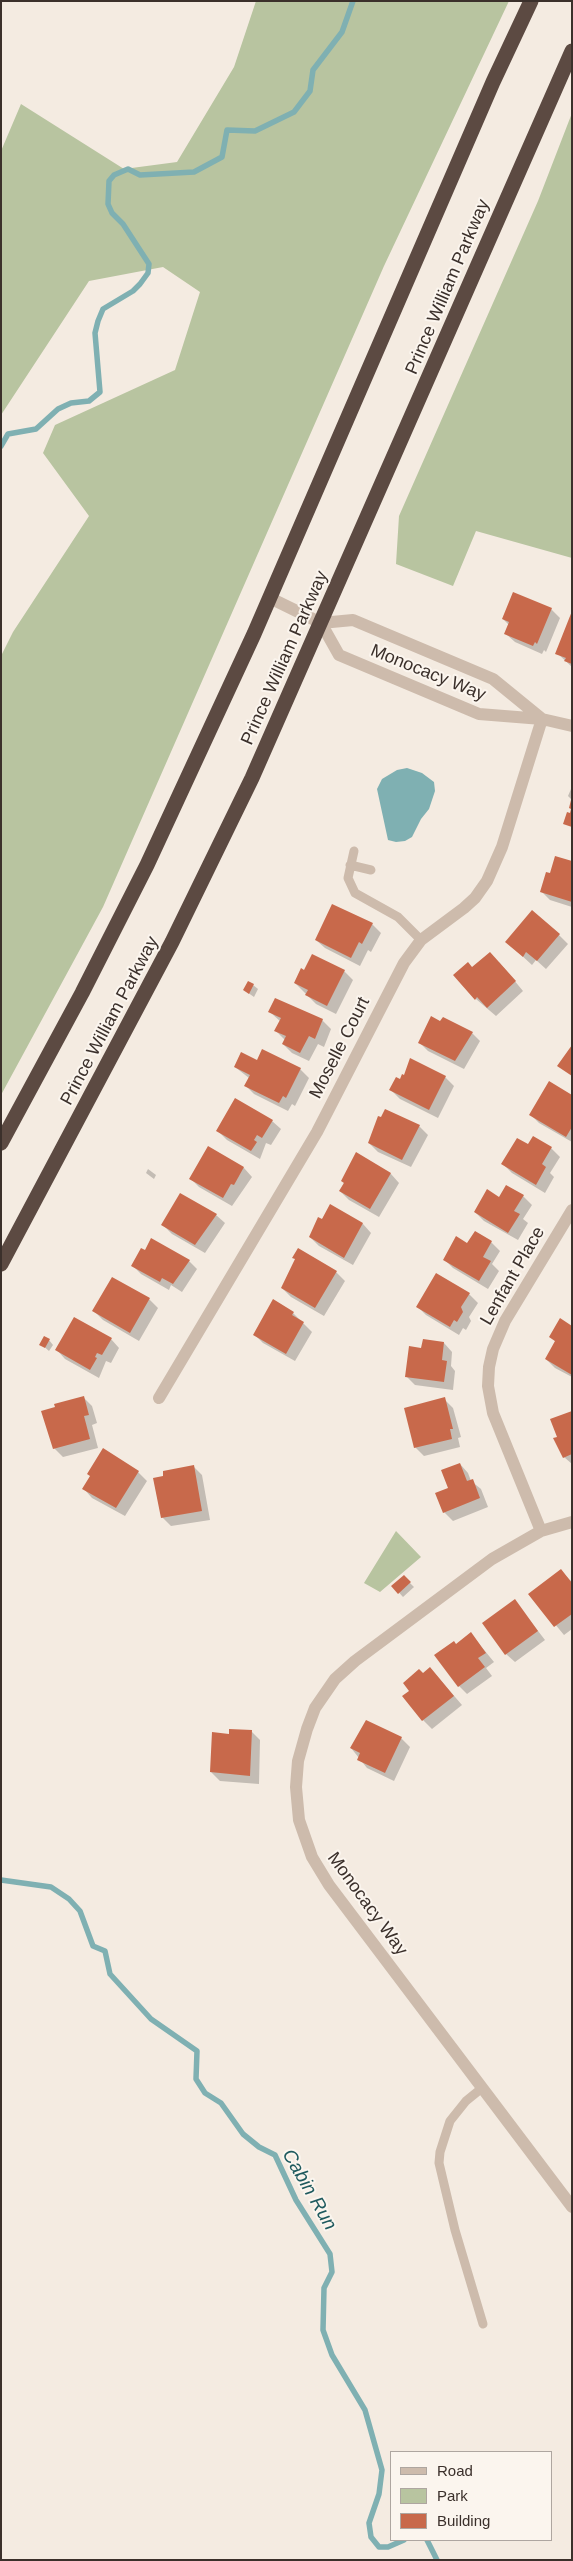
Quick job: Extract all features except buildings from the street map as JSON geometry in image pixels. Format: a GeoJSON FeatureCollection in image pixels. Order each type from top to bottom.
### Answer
{"type":"FeatureCollection","features":[{"type":"Feature","properties":{"kind":"highway"},"geometry":{"type":"LineString","coordinates":[[1,1143],[82,993],[147,865],[270,598],[489,92],[531,1]]}},
{"type":"Feature","properties":{"kind":"highway","name":"Prince William Parkway"},"geometry":{"type":"LineString","coordinates":[[1,1264],[172,942],[252,778],[572,51]]}},
{"type":"Feature","properties":{"kind":"street"},"geometry":{"type":"LineString","coordinates":[[270,598],[321,624]]}},
{"type":"Feature","properties":{"kind":"street","name":"Monocacy Way"},"geometry":{"type":"LineString","coordinates":[[542,719],[493,680],[354,620],[321,624],[339,655],[480,714],[542,719],[572,726]]}},
{"type":"Feature","properties":{"kind":"street","name":"Moselle Court"},"geometry":{"type":"LineString","coordinates":[[159,1398],[317,1132],[394,980],[421,940],[464,908],[475,898],[487,881],[502,847],[542,719]]}},
{"type":"Feature","properties":{"kind":"street","name":"Lenfant Place"},"geometry":{"type":"LineString","coordinates":[[540,1531],[492,1413],[488,1386],[489,1367],[493,1349],[505,1321],[572,1210]]}},
{"type":"Feature","properties":{"kind":"street","name":"Monocacy Way"},"geometry":{"type":"LineString","coordinates":[[572,1522],[540,1531],[492,1559],[354,1661],[335,1679],[315,1708],[298,1761],[296,1787],[299,1820],[312,1857],[329,1885],[572,2207]]}},
{"type":"Feature","properties":{"kind":"lane"},"geometry":{"type":"LineString","coordinates":[[354,851],[348,878],[354,893],[398,917],[421,940]]}},
{"type":"Feature","properties":{"kind":"lane"},"geometry":{"type":"LineString","coordinates":[[350,864],[371,870]]}},
{"type":"Feature","properties":{"kind":"lane"},"geometry":{"type":"LineString","coordinates":[[482,2088],[466,2101],[450,2121],[440,2152],[439,2164],[455,2230],[483,2324]]}},
{"type":"Feature","properties":{"kind":"green space"},"geometry":{"type":"Polygon","coordinates":[[[256,1],[509,1],[384,266],[103,907],[1,1095],[1,656],[13,632],[89,516],[43,453],[55,425],[175,370],[200,292],[163,267],[89,281],[1,415],[1,151],[21,104],[124,169],[177,162],[234,67],[256,1]]]}},
{"type":"Feature","properties":{"kind":"green space"},"geometry":{"type":"Polygon","coordinates":[[[572,113],[572,558],[476,531],[453,586],[396,564],[399,516],[538,201],[572,113]]]}},
{"type":"Feature","properties":{"kind":"green space"},"geometry":{"type":"Polygon","coordinates":[[[396,1531],[421,1557],[380,1592],[364,1583],[396,1531]]]}},
{"type":"Feature","properties":{"kind":"water"},"geometry":{"type":"Polygon","coordinates":[[[407,768],[422,773],[434,782],[435,791],[429,809],[421,819],[412,837],[405,841],[396,842],[388,840],[377,789],[382,779],[397,770],[407,768]]]}},
{"type":"Feature","properties":{"kind":"waterway","name":"Cabin Run"},"geometry":{"type":"LineString","coordinates":[[1,446],[8,434],[36,429],[58,409],[71,403],[89,401],[100,392],[95,333],[98,321],[103,309],[133,291],[140,284],[148,273],[149,264],[123,224],[112,213],[108,204],[109,181],[114,175],[128,169],[140,175],[194,172],[222,157],[227,130],[255,131],[294,112],[310,91],[313,70],[342,32],[353,1]]}},
{"type":"Feature","properties":{"kind":"waterway","name":"Cabin Run"},"geometry":{"type":"LineString","coordinates":[[1,1880],[51,1887],[69,1899],[80,1911],[93,1946],[105,1951],[110,1974],[151,2019],[197,2051],[196,2079],[205,2093],[221,2103],[243,2134],[259,2147],[275,2155],[296,2200],[330,2254],[332,2272],[324,2288],[323,2330],[332,2355],[365,2410],[382,2470],[379,2494],[369,2523],[371,2537],[379,2547],[388,2547],[402,2541]]}},
{"type":"Feature","properties":{"kind":"waterway","name":"Cabin Run"},"geometry":{"type":"LineString","coordinates":[[428,2541],[437,2560]]}}]}
